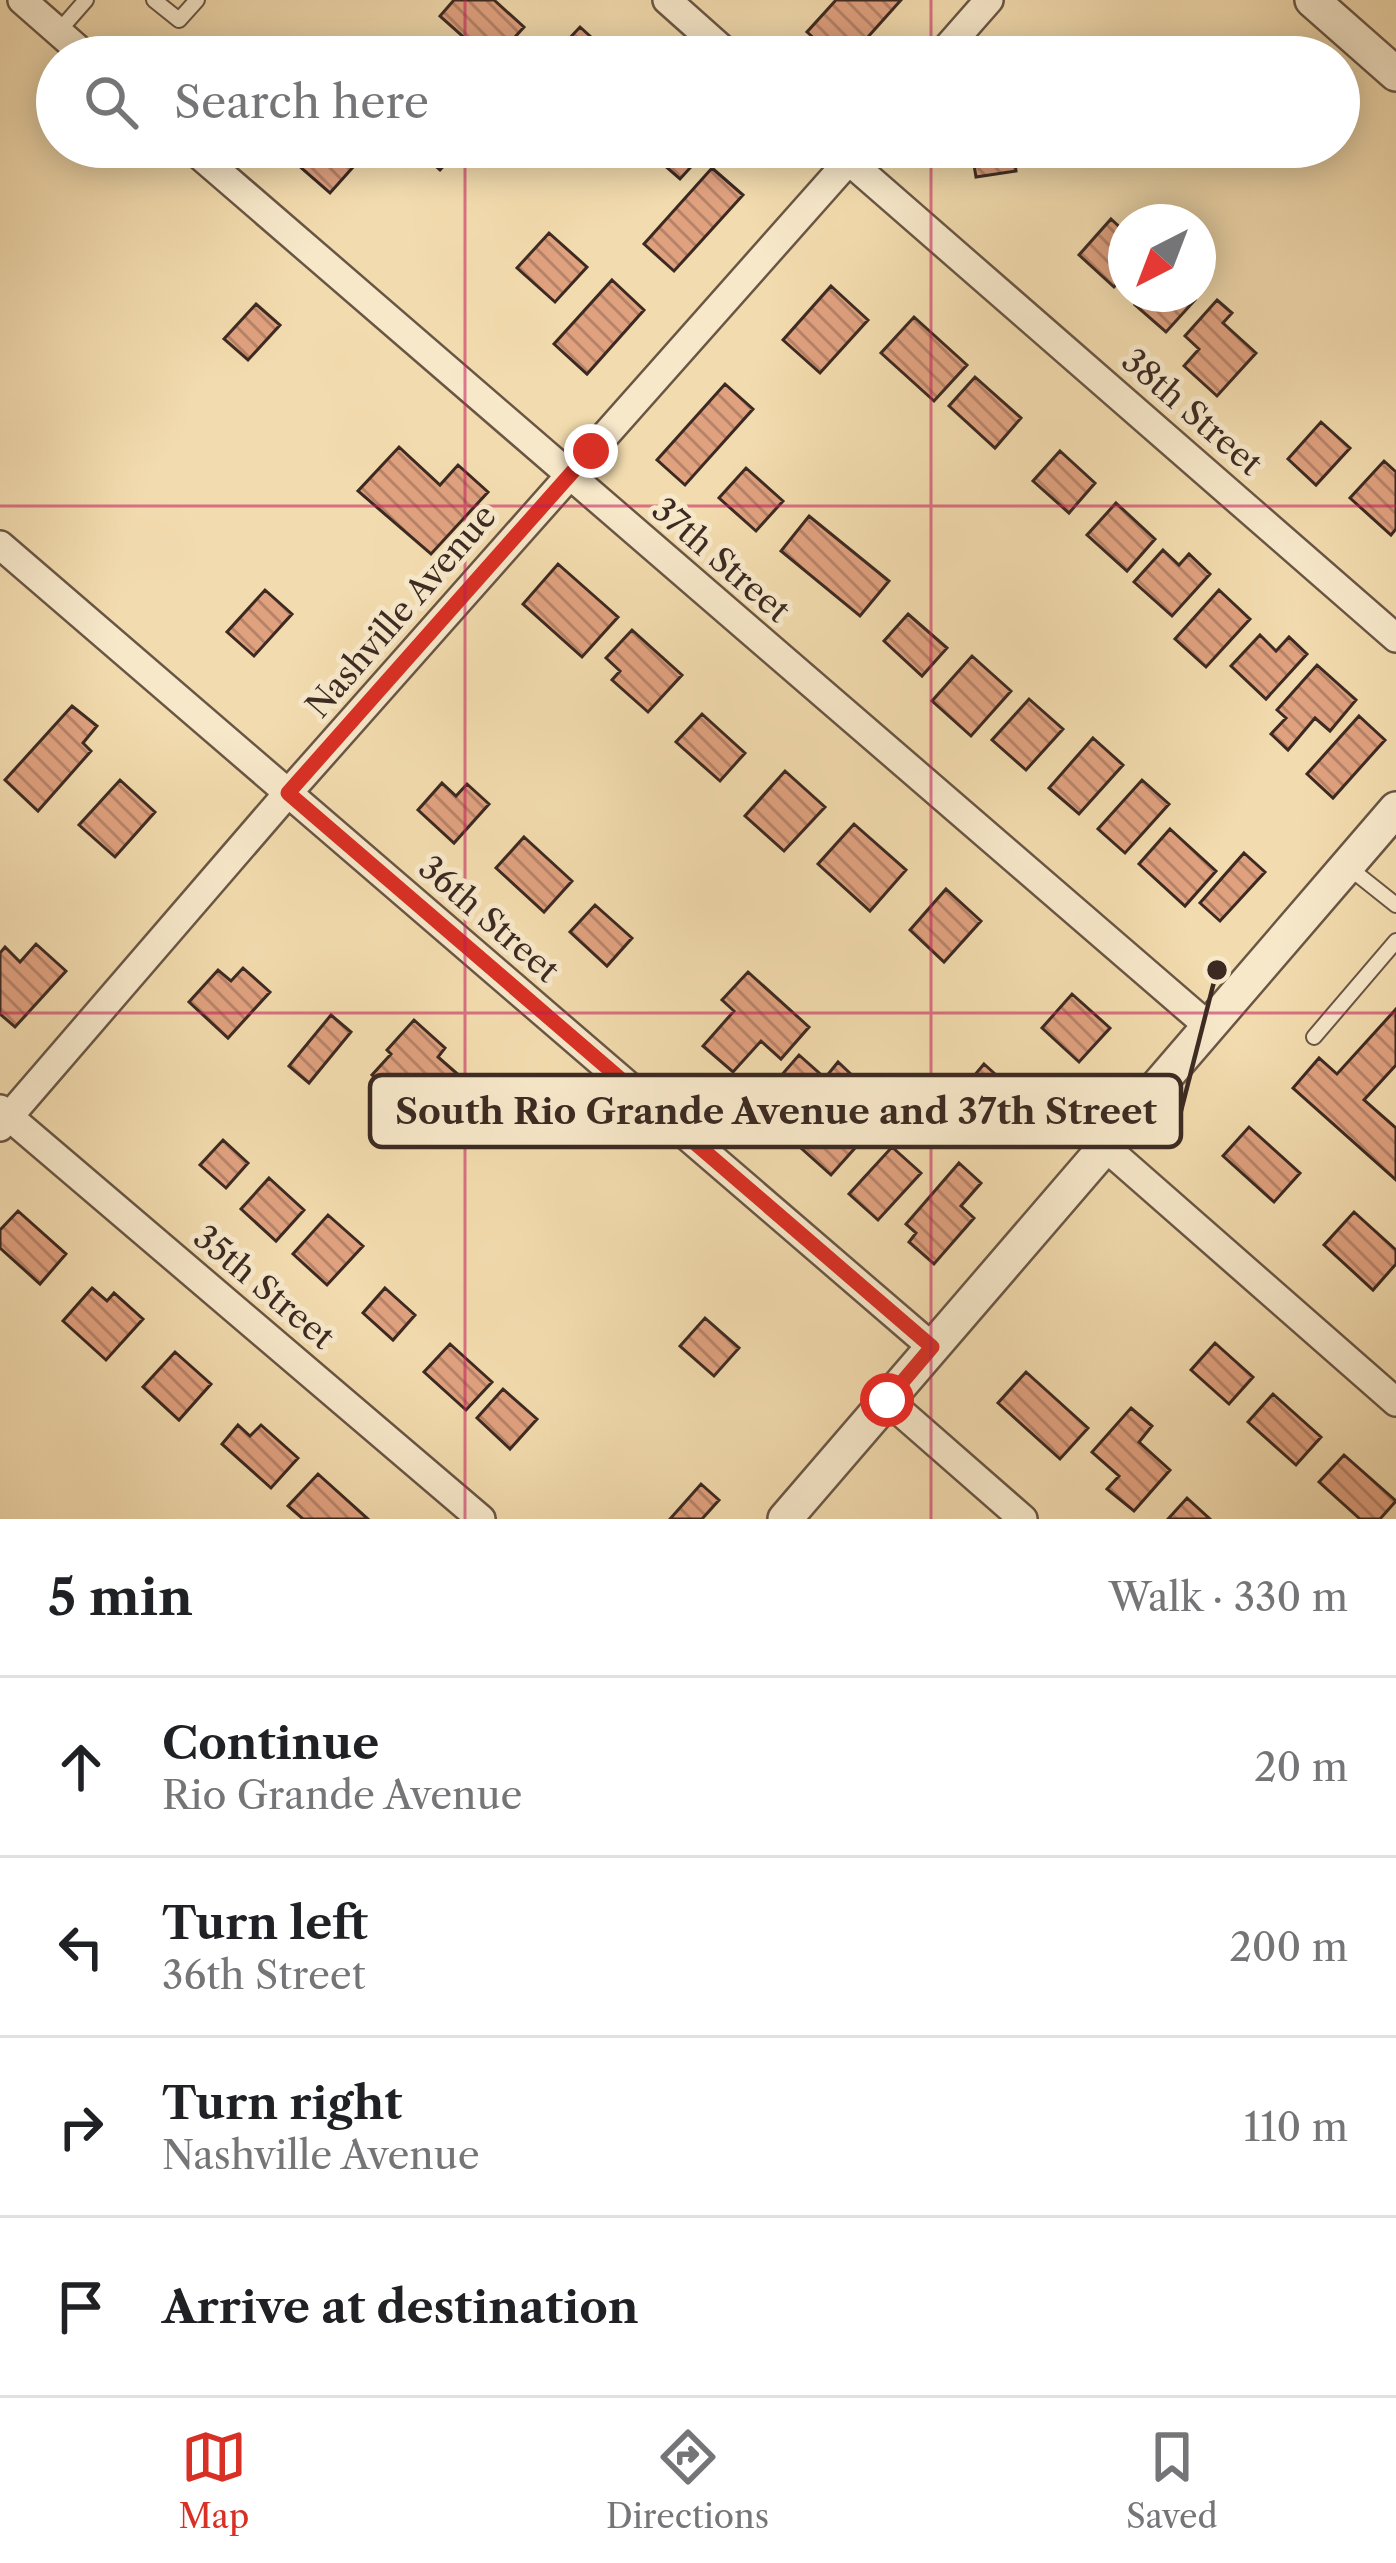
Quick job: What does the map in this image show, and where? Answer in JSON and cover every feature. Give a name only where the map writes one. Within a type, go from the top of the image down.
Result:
[{"type":"street","points":[[22,0],[63,36]]},
{"type":"street","points":[[667,0],[707,36]]},
{"type":"street","points":[[957,36],[989,0]]},
{"type":"street","points":[[1312,0],[1353,36]]},
{"type":"street","points":[[1360,42],[1396,74]]},
{"type":"street","name":"37th Street","points":[[214,168],[1207,1025]]},
{"type":"street","name":"Nashville Avenue","points":[[3,1117],[834,168]]},
{"type":"street","name":"38th Street","points":[[866,168],[1396,638]]},
{"type":"street","name":"36th Street","points":[[0,544],[932,1347]]},
{"type":"street","points":[[785,1519],[1396,809]]},
{"type":"street","name":"35th Street","points":[[3,1117],[481,1519]]},
{"type":"street","points":[[1103,1145],[1396,1402]]},
{"type":"street","points":[[887,1400],[1022,1519]]},
{"type":"lane","points":[[58,32],[86,0]]},
{"type":"lane","points":[[154,0],[179,20],[197,0]]},
{"type":"lane","points":[[1347,866],[1396,905]]},
{"type":"lane","points":[[1314,1037],[1396,941]]},
{"type":"building","points":[[454,0],[494,0],[524,27],[516,36],[462,36],[440,16]]},
{"type":"building","points":[[836,0],[901,0],[869,36],[811,36],[807,32]]},
{"type":"building","points":[[301,168],[352,168],[330,193]]},
{"type":"building","points":[[667,168],[690,168],[680,179]]},
{"type":"building","points":[[712,168],[743,195],[674,271],[644,244]]},
{"type":"building","points":[[974,168],[1016,168],[1016,171],[976,177]]},
{"type":"building","points":[[1108,222],[1108,282],[1079,255]]},
{"type":"building","points":[[549,233],[587,267],[555,302],[517,268]]},
{"type":"building","points":[[612,280],[644,310],[587,374],[554,344]]},
{"type":"building","points":[[831,286],[868,320],[820,373],[783,340]]},
{"type":"building","points":[[1216,301],[1232,313],[1223,323],[1256,353],[1217,396],[1184,366],[1199,349],[1185,336],[1206,312],[1216,312]]},
{"type":"building","points":[[256,304],[280,325],[248,360],[224,339]]},
{"type":"building","points":[[1143,312],[1184,312],[1166,332]]},
{"type":"building","points":[[914,317],[967,365],[934,401],[881,353]]},
{"type":"building","points":[[975,377],[1021,418],[995,448],[949,406]]},
{"type":"building","points":[[725,384],[753,409],[685,485],[657,460]]},
{"type":"building","points":[[1321,422],[1350,448],[1316,485],[1288,459]]},
{"type":"building","points":[[399,447],[440,485],[458,465],[488,492],[431,554],[358,491]]},
{"type":"building","points":[[1060,451],[1095,483],[1069,513],[1033,481]]},
{"type":"building","points":[[1384,461],[1396,472],[1396,529],[1391,535],[1350,498]]},
{"type":"building","points":[[746,468],[783,501],[756,531],[719,498]]},
{"type":"building","points":[[1116,503],[1155,539],[1127,571],[1087,535]]},
{"type":"building","points":[[809,516],[889,581],[860,616],[781,551]]},
{"type":"building","points":[[1163,550],[1179,565],[1189,554],[1210,574],[1172,616],[1134,582]]},
{"type":"building","points":[[558,564],[618,617],[582,657],[523,604]]},
{"type":"building","points":[[265,590],[292,614],[254,656],[227,632]]},
{"type":"building","points":[[1219,590],[1250,619],[1206,667],[1175,639]]},
{"type":"building","points":[[908,614],[947,648],[922,676],[884,641]]},
{"type":"building","points":[[632,630],[682,675],[648,712],[612,680],[620,671],[606,658]]},
{"type":"building","points":[[1260,635],[1276,651],[1289,637],[1307,654],[1266,699],[1231,666]]},
{"type":"building","points":[[972,656],[1011,691],[971,736],[932,701]]},
{"type":"building","points":[[1317,665],[1356,700],[1330,731],[1315,718],[1288,750],[1271,734],[1286,718],[1277,710]]},
{"type":"building","points":[[1029,699],[1063,729],[1026,770],[992,740]]},
{"type":"building","points":[[72,706],[97,726],[83,743],[91,751],[38,811],[5,780]]},
{"type":"building","points":[[702,714],[745,753],[720,781],[676,742]]},
{"type":"building","points":[[1359,716],[1385,740],[1333,798],[1307,774]]},
{"type":"building","points":[[1093,738],[1123,765],[1079,814],[1049,788]]},
{"type":"building","points":[[785,771],[825,807],[784,851],[745,816]]},
{"type":"building","points":[[120,780],[155,812],[115,857],[79,825]]},
{"type":"building","points":[[1142,780],[1169,804],[1125,853],[1098,829]]},
{"type":"building","points":[[442,783],[456,796],[467,784],[489,804],[454,843],[418,810]]},
{"type":"building","points":[[854,824],[906,870],[870,911],[818,864]]},
{"type":"building","points":[[1170,829],[1216,871],[1185,906],[1139,864]]},
{"type":"building","points":[[524,837],[572,881],[544,912],[496,868]]},
{"type":"building","points":[[1244,853],[1265,872],[1220,921],[1200,903]]},
{"type":"building","points":[[946,889],[981,921],[944,962],[910,930]]},
{"type":"building","points":[[595,905],[632,938],[607,966],[570,932]]},
{"type":"building","points":[[36,944],[66,971],[15,1027],[0,1014],[0,953],[5,947],[20,962]]},
{"type":"building","points":[[243,968],[270,992],[228,1038],[189,1002],[218,970],[231,981]]},
{"type":"building","points":[[748,972],[809,1027],[781,1059],[761,1041],[733,1072],[703,1046],[734,1011],[722,1000]]},
{"type":"building","points":[[1072,994],[1110,1028],[1079,1062],[1042,1028]]},
{"type":"building","points":[[1396,1009],[1396,1065],[1364,1100],[1396,1128],[1396,1180],[1293,1088],[1319,1058],[1337,1074]]},
{"type":"building","points":[[331,1015],[351,1032],[309,1083],[289,1066]]},
{"type":"building","points":[[414,1020],[445,1048],[438,1057],[486,1099],[448,1142],[372,1075]]},
{"type":"building","points":[[799,1055],[825,1078],[838,1062],[853,1076],[799,1138],[758,1102]]},
{"type":"building","points":[[984,1064],[1036,1111],[1019,1130],[968,1083]]},
{"type":"building","points":[[827,1122],[855,1148],[831,1175],[802,1149]]},
{"type":"building","points":[[1249,1127],[1300,1173],[1274,1202],[1223,1156]]},
{"type":"building","points":[[223,1140],[248,1163],[226,1188],[200,1165]]},
{"type":"building","points":[[892,1147],[921,1173],[878,1220],[849,1194]]},
{"type":"building","points":[[959,1163],[981,1183],[961,1206],[974,1218],[934,1264],[909,1242],[916,1233],[906,1224]]},
{"type":"building","points":[[269,1178],[304,1210],[276,1241],[241,1209]]},
{"type":"building","points":[[18,1211],[66,1254],[40,1284],[0,1248],[0,1230]]},
{"type":"building","points":[[1354,1212],[1396,1250],[1396,1264],[1373,1290],[1324,1245]]},
{"type":"building","points":[[328,1215],[363,1246],[327,1285],[293,1254]]},
{"type":"building","points":[[92,1288],[107,1301],[114,1293],[143,1319],[106,1360],[63,1321]]},
{"type":"building","points":[[385,1288],[415,1315],[393,1340],[363,1313]]},
{"type":"building","points":[[705,1318],[739,1348],[714,1376],[680,1346]]},
{"type":"building","points":[[1215,1343],[1253,1377],[1229,1404],[1191,1370]]},
{"type":"building","points":[[450,1344],[492,1382],[466,1410],[424,1372]]},
{"type":"building","points":[[175,1352],[211,1384],[179,1420],[143,1387]]},
{"type":"building","points":[[1026,1372],[1088,1428],[1060,1459],[998,1403]]},
{"type":"building","points":[[503,1389],[537,1419],[510,1449],[477,1418]]},
{"type":"building","points":[[1273,1394],[1321,1437],[1296,1465],[1248,1422]]},
{"type":"building","points":[[1131,1408],[1152,1426],[1139,1442],[1170,1470],[1134,1511],[1107,1489],[1119,1476],[1092,1452]]},
{"type":"building","points":[[238,1425],[250,1436],[261,1425],[298,1458],[271,1488],[222,1444]]},
{"type":"building","points":[[1344,1455],[1396,1501],[1380,1519],[1360,1519],[1319,1482]]},
{"type":"building","points":[[318,1474],[368,1519],[303,1519],[288,1506]]},
{"type":"building","points":[[701,1484],[719,1500],[702,1519],[670,1519]]},
{"type":"building","points":[[1187,1498],[1210,1519],[1168,1519]]},
{"type":"place","name":"South Rio Grande Avenue and 37th Street","points":[[1217,970]]},
{"type":"route","points":[[591,451],[288,793],[932,1347],[887,1400]]}]
